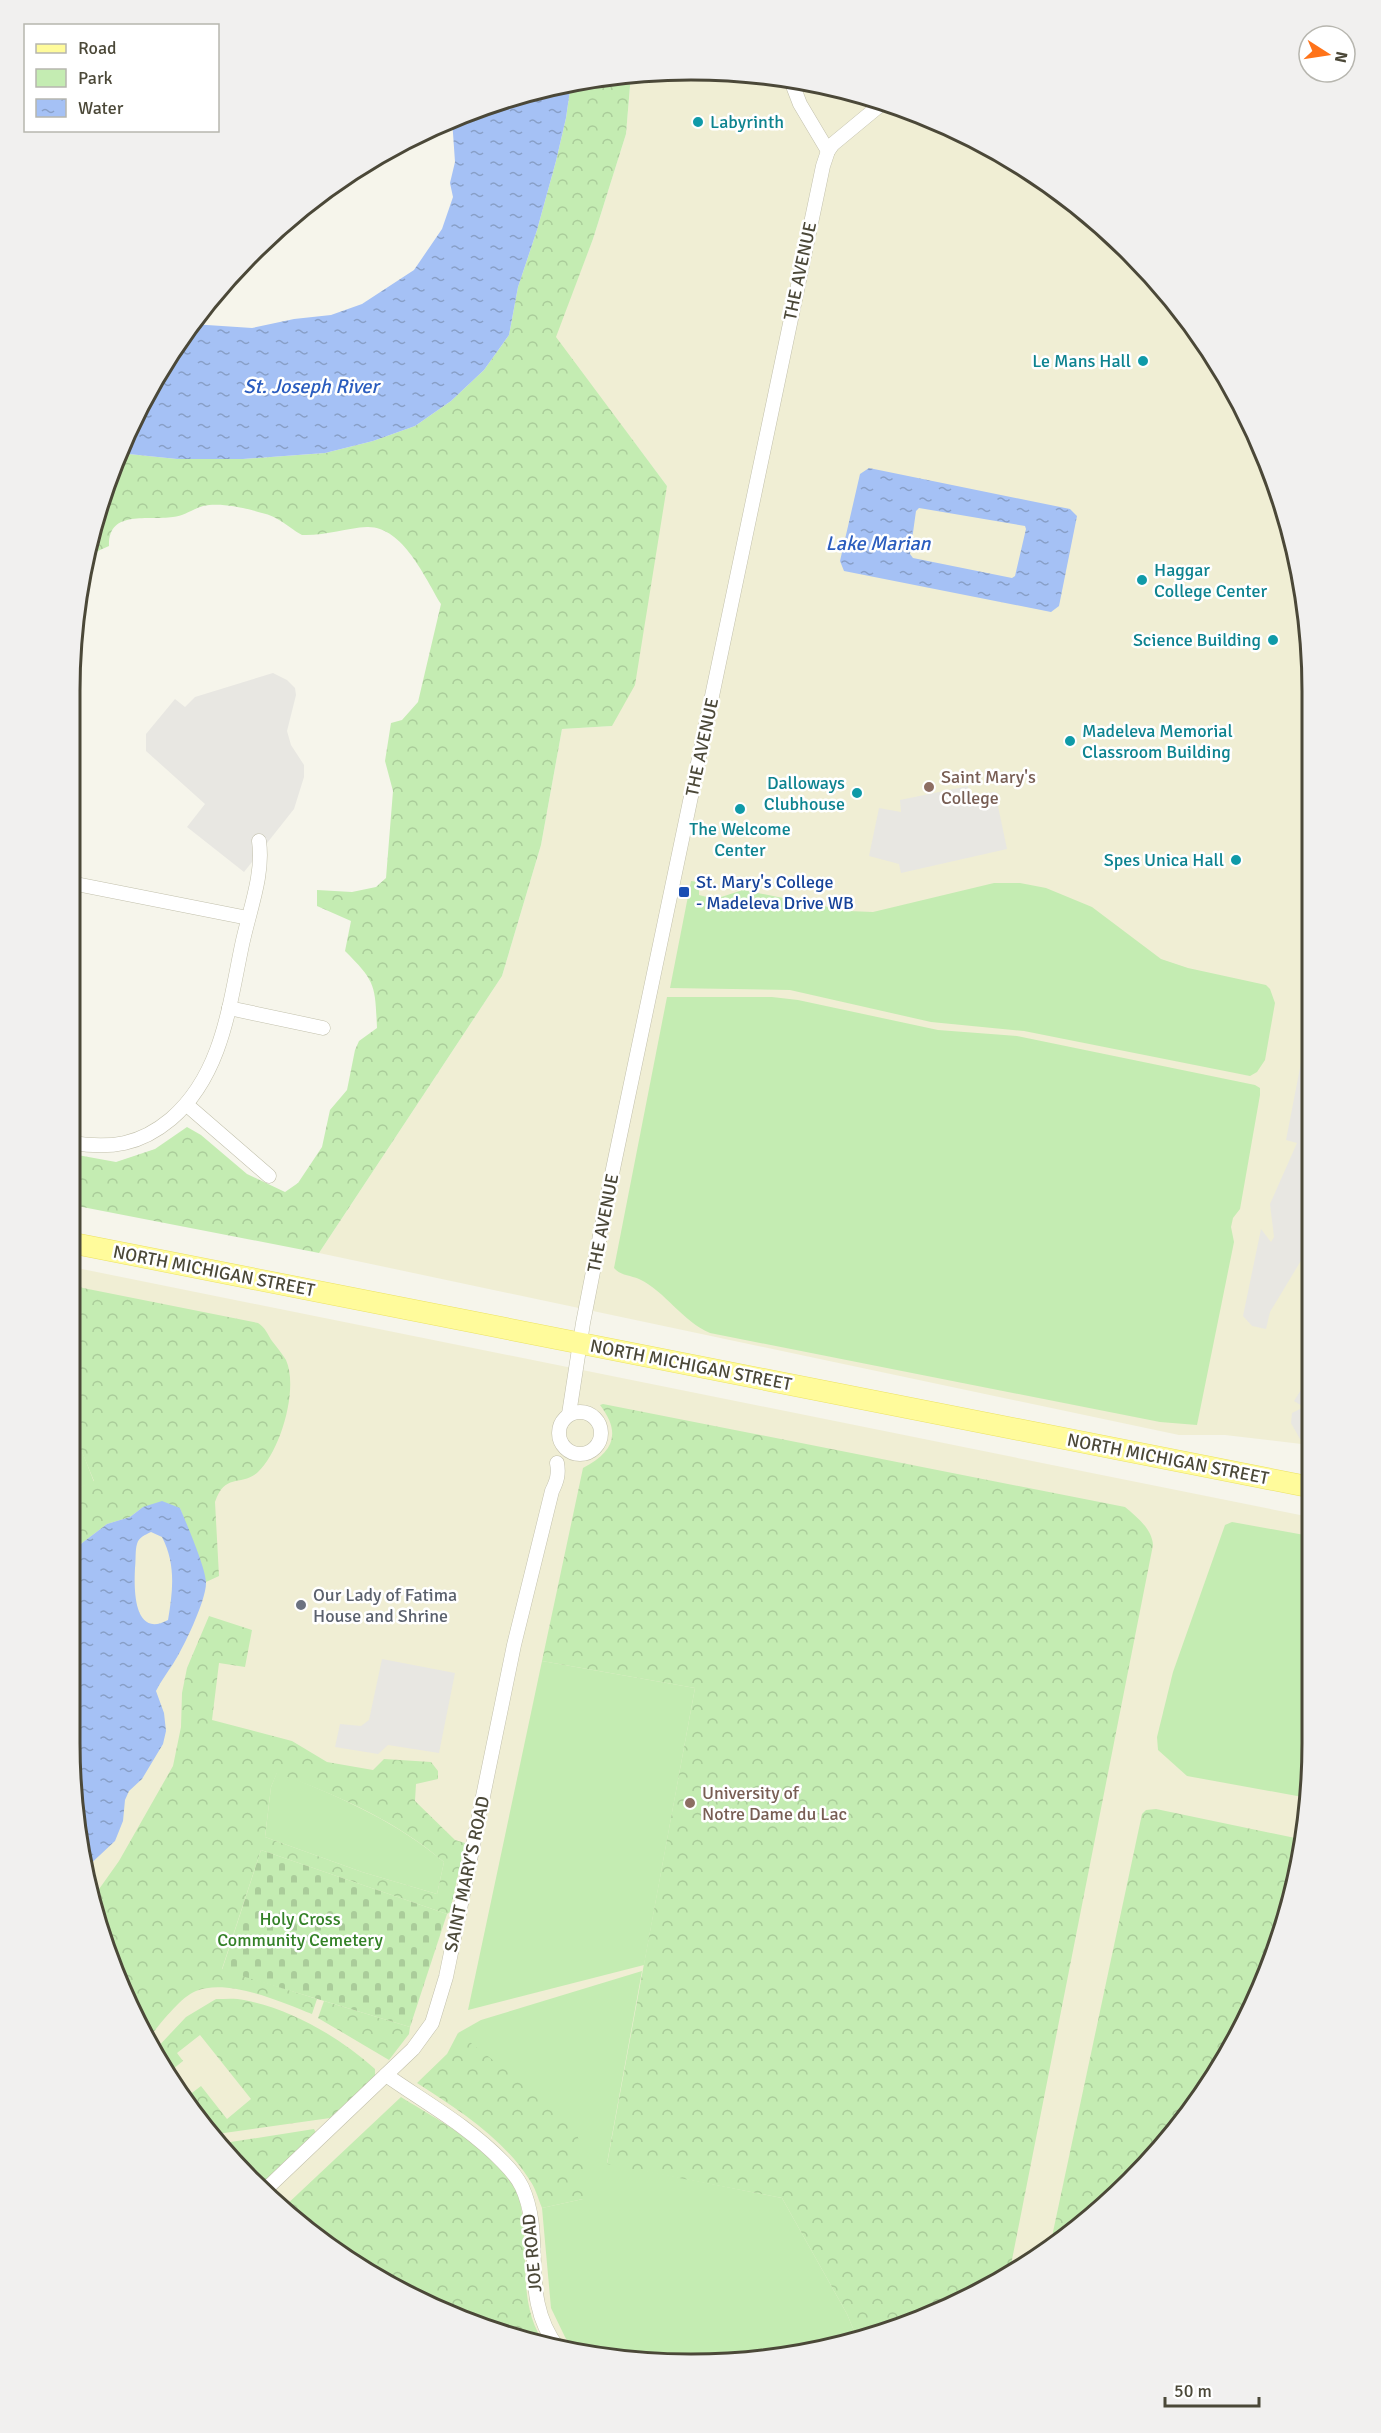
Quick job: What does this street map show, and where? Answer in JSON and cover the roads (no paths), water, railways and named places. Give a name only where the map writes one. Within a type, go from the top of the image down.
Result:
[{"type":"main road","name":"NORTH MICHIGAN STREET","points":[[80,1245],[1302,1485]]},
{"type":"street","points":[[794,89],[800,104],[828,151],[833,144],[876,109]]},
{"type":"street","name":"THE AVENUE","points":[[580,1343],[609,1192],[778,376],[828,151]]},
{"type":"street","points":[[80,1144],[114,1146],[130,1142],[165,1124],[187,1105],[212,1065],[229,1008],[259,870],[261,853],[259,841]]},
{"type":"street","points":[[80,885],[248,918]]},
{"type":"street","points":[[229,1008],[323,1028]]},
{"type":"street","points":[[187,1105],[269,1176]]},
{"type":"street","name":"SAINT MARY'S ROAD","points":[[270,2186],[386,2075],[425,2035],[432,2023],[446,1977],[514,1645],[552,1491],[549,1480],[562,1445],[559,1439],[560,1425],[569,1414],[580,1343]]},
{"type":"street","points":[[562,1445],[574,1453],[581,1454],[594,1449],[601,1437],[600,1423],[595,1417],[583,1411],[569,1414]]},
{"type":"street","name":"JOE ROAD","points":[[386,2075],[462,2125],[486,2144],[516,2175],[524,2191],[530,2212],[539,2315],[549,2337]]},
{"type":"water","name":"St. Joseph River","points":[[570,91],[556,161],[518,287],[509,335],[484,370],[451,401],[415,426],[373,441],[325,453],[243,459],[177,459],[127,454],[161,385],[202,325],[252,328],[294,319],[331,315],[362,304],[414,270],[442,229],[453,197],[450,183],[455,162],[453,128],[532,100]]},
{"type":"water","name":"Lake Marian","points":[[869,468],[1070,509],[1077,516],[1059,606],[1051,612],[844,571],[840,561],[860,474]],"holes":[[[919,508],[1025,526],[1015,576],[1012,578],[913,558],[910,554],[916,511]]]},
{"type":"water","points":[[162,1501],[180,1508],[195,1545],[206,1582],[203,1600],[188,1636],[156,1691],[164,1713],[166,1731],[163,1744],[142,1779],[129,1791],[125,1800],[123,1821],[115,1841],[91,1863],[81,1782],[80,1545],[107,1524],[130,1517],[143,1507]],"holes":[[[151,1532],[162,1537],[170,1557],[172,1588],[168,1620],[156,1624],[148,1623],[138,1609],[136,1598],[136,1546],[144,1535]]]},
{"type":"place","name":"Labyrinth","points":[[698,122]]},
{"type":"place","name":"Le Mans Hall","points":[[1143,361]]},
{"type":"place","name":"Haggar College Center","points":[[1142,580]]},
{"type":"place","name":"Science Building","points":[[1273,640]]},
{"type":"place","name":"Madeleva Memorial Classroom Building","points":[[1070,741]]},
{"type":"place","name":"Saint Mary's College","points":[[929,787]]},
{"type":"place","name":"Dalloways Clubhouse","points":[[857,793]]},
{"type":"place","name":"The Welcome Center","points":[[740,809]]},
{"type":"place","name":"Spes Unica Hall","points":[[1236,860]]},
{"type":"place","name":"St. Mary's College - Madeleva Drive WB","points":[[684,892]]},
{"type":"place","name":"Our Lady of Fatima House and Shrine","points":[[301,1605]]},
{"type":"place","name":"University of Notre Dame du Lac","points":[[690,1803]]},
{"type":"park label","name":"Holy Cross Community Cemetery","points":[[300,1929]]}]
